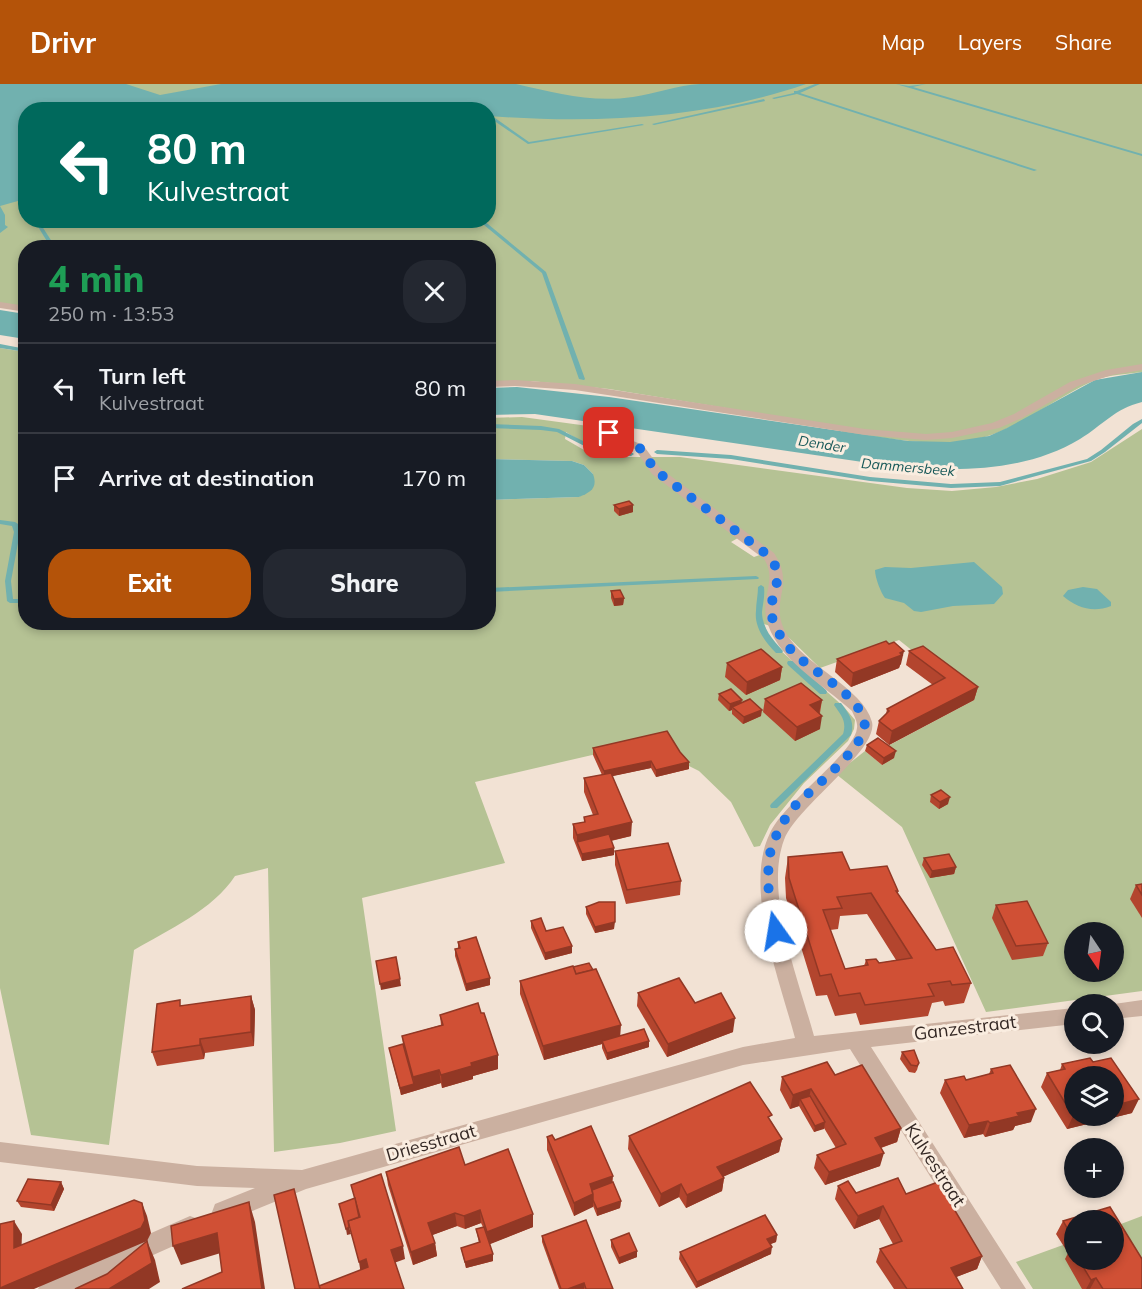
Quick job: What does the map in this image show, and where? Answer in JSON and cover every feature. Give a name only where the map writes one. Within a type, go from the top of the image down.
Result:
[{"type":"street","points":[[0,306],[18,308]]},
{"type":"street","points":[[496,384],[546,385],[601,390],[865,432],[926,437],[964,433],[995,426],[1018,417],[1074,384],[1110,372],[1142,367]]},
{"type":"street","points":[[610,429],[610,436],[639,447],[656,471],[769,556],[778,572],[772,616],[785,643],[844,694],[858,708],[865,721],[865,731],[858,745],[791,811],[770,853],[768,887],[770,908],[807,1045]]},
{"type":"street","points":[[1124,1010],[1142,1008]]},
{"type":"street","name":"Ganzestraat","points":[[856,1041],[1064,1017]]},
{"type":"street","name":"Driesstraat","points":[[0,1152],[197,1176],[302,1180],[732,1059],[807,1045],[856,1041]]},
{"type":"street","name":"Kulvestraat","points":[[856,1041],[1014,1289]]},
{"type":"street","points":[[50,1289],[302,1180]]},
{"type":"green space","points":[[0,84],[1142,84],[1142,372],[1110,376],[1093,381],[1004,430],[973,440],[936,443],[898,440],[842,432],[842,427],[609,389],[531,381],[496,381],[496,240],[18,240],[18,306],[0,304]]},
{"type":"green space","points":[[0,348],[18,351],[18,630],[496,630],[496,500],[579,497],[593,474],[584,465],[572,461],[496,459],[496,418],[522,417],[603,428],[607,439],[625,449],[611,453],[603,451],[566,432],[565,439],[591,454],[620,457],[680,457],[907,488],[952,491],[996,487],[1037,479],[1091,462],[1142,429],[1142,991],[1120,994],[1064,994],[1064,1002],[986,1012],[902,827],[836,774],[865,751],[882,765],[894,758],[882,749],[974,700],[899,640],[820,668],[780,629],[764,624],[771,642],[844,707],[855,720],[854,729],[848,741],[804,783],[770,825],[760,846],[754,847],[731,802],[699,771],[687,765],[666,738],[475,782],[505,863],[362,898],[396,1131],[340,1143],[274,1152],[268,868],[235,876],[215,899],[202,909],[134,950],[109,1145],[31,1135],[0,988]],"holes":[[[743,535],[768,552],[754,557],[731,542]]]},
{"type":"green space","points":[[1142,1216],[1142,1289],[1033,1289],[1016,1262],[1064,1245],[1064,1270],[1124,1270],[1124,1223]]},
{"type":"water","points":[[0,84],[126,84],[160,95],[221,84],[516,84],[574,96],[618,99],[700,84],[806,84],[729,105],[689,112],[609,119],[496,116],[496,102],[18,102],[18,201],[0,206]]},
{"type":"water","points":[[0,206],[5,215],[5,225],[8,227],[0,233]]},
{"type":"water","points":[[0,310],[18,313],[18,338],[0,335]]},
{"type":"water","name":"Dender","points":[[1142,372],[1142,402],[1116,413],[1080,439],[1058,450],[1034,459],[984,468],[933,469],[883,465],[535,414],[496,415],[496,388],[517,387],[609,397],[908,441],[950,442],[989,436],[1095,380]]},
{"type":"water","points":[[496,459],[572,461],[584,465],[593,474],[595,483],[590,491],[579,497],[496,500]]},
{"type":"water","points":[[974,562],[1002,587],[1003,594],[994,604],[914,611],[904,603],[885,598],[875,573],[875,570],[885,567],[911,568]]},
{"type":"water","points":[[1083,587],[1097,589],[1111,602],[1111,606],[1098,609],[1086,608],[1074,604],[1063,596],[1068,590]]},
{"type":"building","points":[[629,501],[633,505],[619,509],[614,505]]},
{"type":"building","points":[[620,590],[624,598],[614,599],[611,591]]},
{"type":"building","points":[[886,641],[889,644],[894,642],[904,651],[900,653],[902,655],[853,673],[837,659]]},
{"type":"building","points":[[923,646],[978,687],[892,731],[879,721],[889,711],[887,709],[945,678],[909,651]]},
{"type":"building","points":[[761,649],[782,667],[747,682],[727,663]]},
{"type":"building","points":[[801,683],[822,700],[810,705],[822,716],[797,727],[765,699]]},
{"type":"building","points":[[731,689],[742,700],[730,704],[719,694]]},
{"type":"building","points":[[750,699],[762,710],[744,717],[732,707]]},
{"type":"building","points":[[667,731],[689,762],[656,770],[651,761],[604,771],[593,748]]},
{"type":"building","points":[[878,738],[896,751],[884,758],[867,745]]},
{"type":"building","points":[[611,773],[632,822],[577,835],[573,824],[585,822],[584,817],[598,814],[584,778]]},
{"type":"building","points":[[941,790],[950,797],[940,802],[931,795]]},
{"type":"building","points":[[609,834],[614,848],[582,854],[577,842]]},
{"type":"building","points":[[668,843],[681,881],[627,890],[615,851]]},
{"type":"building","points":[[842,852],[850,870],[887,866],[898,891],[896,891],[936,950],[953,947],[971,983],[952,985],[950,981],[928,984],[934,996],[865,1005],[860,993],[839,996],[831,974],[820,976],[789,878],[788,857]],"holes":[[[871,893],[912,958],[879,963],[876,959],[866,960],[868,965],[845,969],[823,910],[842,908],[837,897]]]},
{"type":"building","points":[[949,854],[956,867],[932,871],[924,858]]},
{"type":"building","points":[[1142,884],[1142,895],[1136,885]]},
{"type":"building","points":[[1027,901],[1048,943],[1016,946],[996,905]]},
{"type":"building","points":[[599,902],[615,902],[615,922],[595,927],[586,907]]},
{"type":"building","points":[[541,918],[546,931],[563,927],[572,946],[545,953],[531,921]]},
{"type":"building","points":[[476,937],[490,978],[466,984],[455,949],[460,948],[458,942]]},
{"type":"building","points":[[396,957],[400,979],[380,984],[376,961]]},
{"type":"building","points":[[589,963],[593,970],[576,974],[573,967]]},
{"type":"building","points":[[573,966],[576,974],[596,969],[621,1025],[543,1046],[520,981]]},
{"type":"building","points":[[679,978],[695,1003],[721,993],[735,1018],[668,1044],[638,993]]},
{"type":"building","points":[[251,996],[251,1032],[200,1039],[200,1045],[152,1052],[157,1004],[180,1000],[180,1006]]},
{"type":"building","points":[[478,1003],[481,1013],[484,1013],[498,1055],[441,1075],[439,1070],[413,1077],[402,1036],[443,1025],[440,1015]]},
{"type":"building","points":[[644,1029],[649,1041],[607,1053],[602,1041]]},
{"type":"building","points":[[403,1044],[414,1084],[400,1088],[389,1048]]},
{"type":"building","points":[[914,1050],[919,1063],[917,1066],[911,1065],[902,1052]]},
{"type":"building","points":[[1090,1058],[1093,1062],[1111,1058],[1116,1066],[1064,1067],[1062,1064]]},
{"type":"building","points":[[827,1062],[835,1075],[862,1065],[901,1128],[875,1138],[884,1153],[829,1172],[817,1155],[846,1144],[811,1089],[793,1095],[782,1077]]},
{"type":"building","points":[[1010,1065],[1036,1109],[990,1123],[988,1121],[969,1125],[945,1080],[964,1076],[966,1080],[993,1073],[991,1069]]},
{"type":"building","points":[[1064,1069],[1064,1101],[1047,1073]]},
{"type":"building","points":[[1124,1077],[1139,1099],[1124,1103]]},
{"type":"building","points":[[750,1082],[772,1115],[768,1117],[782,1139],[717,1167],[724,1178],[687,1195],[681,1184],[661,1194],[629,1136]]},
{"type":"building","points":[[810,1096],[825,1122],[815,1126],[800,1099]]},
{"type":"building","points":[[591,1126],[613,1176],[590,1184],[593,1194],[574,1203],[547,1137],[552,1135],[555,1140]]},
{"type":"building","points":[[459,1147],[465,1165],[508,1149],[533,1214],[487,1232],[480,1210],[464,1216],[455,1213],[428,1223],[435,1243],[411,1252],[386,1172]]},
{"type":"building","points":[[381,1174],[403,1246],[391,1250],[404,1289],[320,1289],[319,1286],[368,1267],[366,1259],[359,1262],[348,1221],[360,1217],[351,1185]]},
{"type":"building","points":[[898,1178],[906,1194],[938,1182],[982,1256],[951,1268],[963,1289],[907,1289],[880,1249],[902,1241],[883,1206],[858,1216],[838,1186],[848,1181],[856,1193]]},
{"type":"building","points":[[28,1179],[61,1182],[51,1205],[17,1201]]},
{"type":"building","points":[[613,1182],[621,1201],[597,1209],[592,1190]]},
{"type":"building","points":[[294,1189],[320,1289],[295,1289],[274,1195]]},
{"type":"building","points":[[355,1198],[359,1217],[348,1221],[349,1227],[346,1229],[339,1204]]},
{"type":"building","points":[[134,1200],[142,1203],[145,1220],[141,1228],[0,1288],[0,1224],[14,1221],[14,1248]]},
{"type":"building","points":[[249,1202],[262,1289],[182,1289],[222,1272],[217,1233],[173,1246],[171,1226]]},
{"type":"building","points":[[765,1215],[777,1235],[767,1239],[772,1247],[697,1282],[680,1252]]},
{"type":"building","points":[[586,1220],[613,1289],[586,1289],[584,1283],[561,1289],[542,1236]]},
{"type":"building","points":[[484,1227],[493,1254],[465,1262],[461,1248],[480,1242],[476,1229]]},
{"type":"building","points":[[1124,1230],[1142,1259],[1142,1289],[1103,1289],[1096,1278],[1091,1280],[1085,1270],[1124,1270]]},
{"type":"building","points":[[629,1233],[637,1251],[619,1258],[611,1240]]},
{"type":"building","points":[[147,1241],[152,1263],[109,1289],[75,1289],[107,1274]]},
{"type":"waterway","points":[[797,93],[818,84]]},
{"type":"waterway","points":[[898,84],[909,87]]},
{"type":"waterway","points":[[909,87],[924,84]]},
{"type":"waterway","points":[[909,87],[1142,155]]},
{"type":"waterway","points":[[774,98],[797,93]]},
{"type":"waterway","points":[[797,93],[1035,170]]},
{"type":"waterway","points":[[654,124],[764,100]]},
{"type":"waterway","points":[[496,120],[528,143],[642,125]]},
{"type":"waterway","points":[[41,228],[49,240]]},
{"type":"waterway","points":[[490,228],[544,272],[582,379]]},
{"type":"waterway","name":"Dammersbeek","points":[[0,346],[18,349]]},
{"type":"waterway","name":"Dammersbeek","points":[[657,452],[731,457],[870,479],[951,486],[1000,484],[1089,460],[1142,421]]},
{"type":"waterway","name":"Dammersbeek","points":[[496,426],[559,431],[602,453],[631,454]]},
{"type":"waterway","points":[[0,522],[15,524],[17,532],[8,581],[10,601],[18,601]]},
{"type":"waterway","points":[[496,590],[756,578]]},
{"type":"waterway","points":[[761,587],[759,613],[761,626],[779,651]]},
{"type":"waterway","points":[[791,663],[823,692]]},
{"type":"waterway","points":[[774,806],[847,735],[848,722],[838,705]]},
{"type":"route","points":[[609,433],[617,441],[635,444],[639,447],[656,471],[769,556],[776,564],[778,572],[778,582],[772,604],[772,616],[776,628],[785,643],[858,708],[865,721],[865,731],[858,745],[791,811],[779,831],[770,853],[768,887],[776,931]]}]
